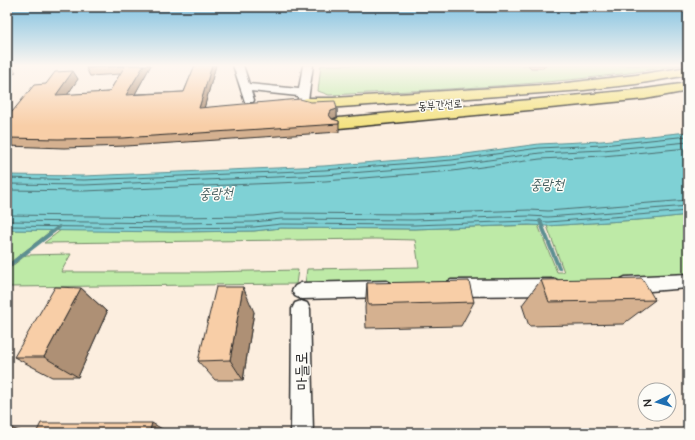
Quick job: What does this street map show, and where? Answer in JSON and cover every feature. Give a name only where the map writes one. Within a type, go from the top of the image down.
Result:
[{"type":"highway","points":[[303,97],[306,103],[312,104],[541,90],[579,86]]},
{"type":"highway","name":"동부간선로","points":[[640,86],[620,89],[337,118],[394,119],[644,94],[688,88]]},
{"type":"highway","points":[[394,119],[467,117],[628,104],[688,95]]},
{"type":"street","points":[[249,100],[245,87],[303,97],[305,86]]},
{"type":"street","points":[[610,286],[688,281]]},
{"type":"street","points":[[438,288],[572,287]]},
{"type":"street","name":"마들로","points":[[302,433],[301,300],[406,289]]},
{"type":"green space","points":[[319,86],[498,86],[329,95],[318,91]]},
{"type":"green space","points":[[688,215],[688,278],[305,284],[307,269],[419,267],[415,240],[376,239],[44,243],[61,230],[174,232],[254,231],[281,228],[414,229],[538,225],[557,272],[564,272],[547,226]]},
{"type":"green space","points":[[7,230],[52,230],[7,265]]},
{"type":"green space","points":[[71,254],[61,272],[204,272],[298,270],[296,284],[7,287],[7,270],[26,255]]},
{"type":"water","name":"중랑천","points":[[688,132],[688,215],[547,226],[529,225],[414,229],[281,228],[254,231],[174,232],[7,230],[7,175],[84,176],[324,166],[451,156],[539,144],[602,141]]},
{"type":"building","points":[[34,86],[63,86],[56,95],[109,92],[113,86],[132,86],[126,95],[184,92],[187,86],[206,86],[199,108],[300,99],[311,102],[335,101],[337,109],[331,111],[329,115],[332,119],[339,121],[339,124],[122,138],[7,138],[7,112],[12,112]]},
{"type":"building","points":[[642,278],[655,300],[549,302],[541,280]]},
{"type":"building","points":[[469,281],[474,302],[368,305],[367,283]]},
{"type":"building","points":[[55,287],[81,288],[44,357],[14,357]]},
{"type":"building","points":[[216,287],[243,287],[230,360],[198,361]]},
{"type":"building","points":[[41,423],[152,423],[149,433],[36,433]]},
{"type":"waterway","points":[[540,221],[559,268]]},
{"type":"waterway","points":[[7,267],[59,227]]}]
